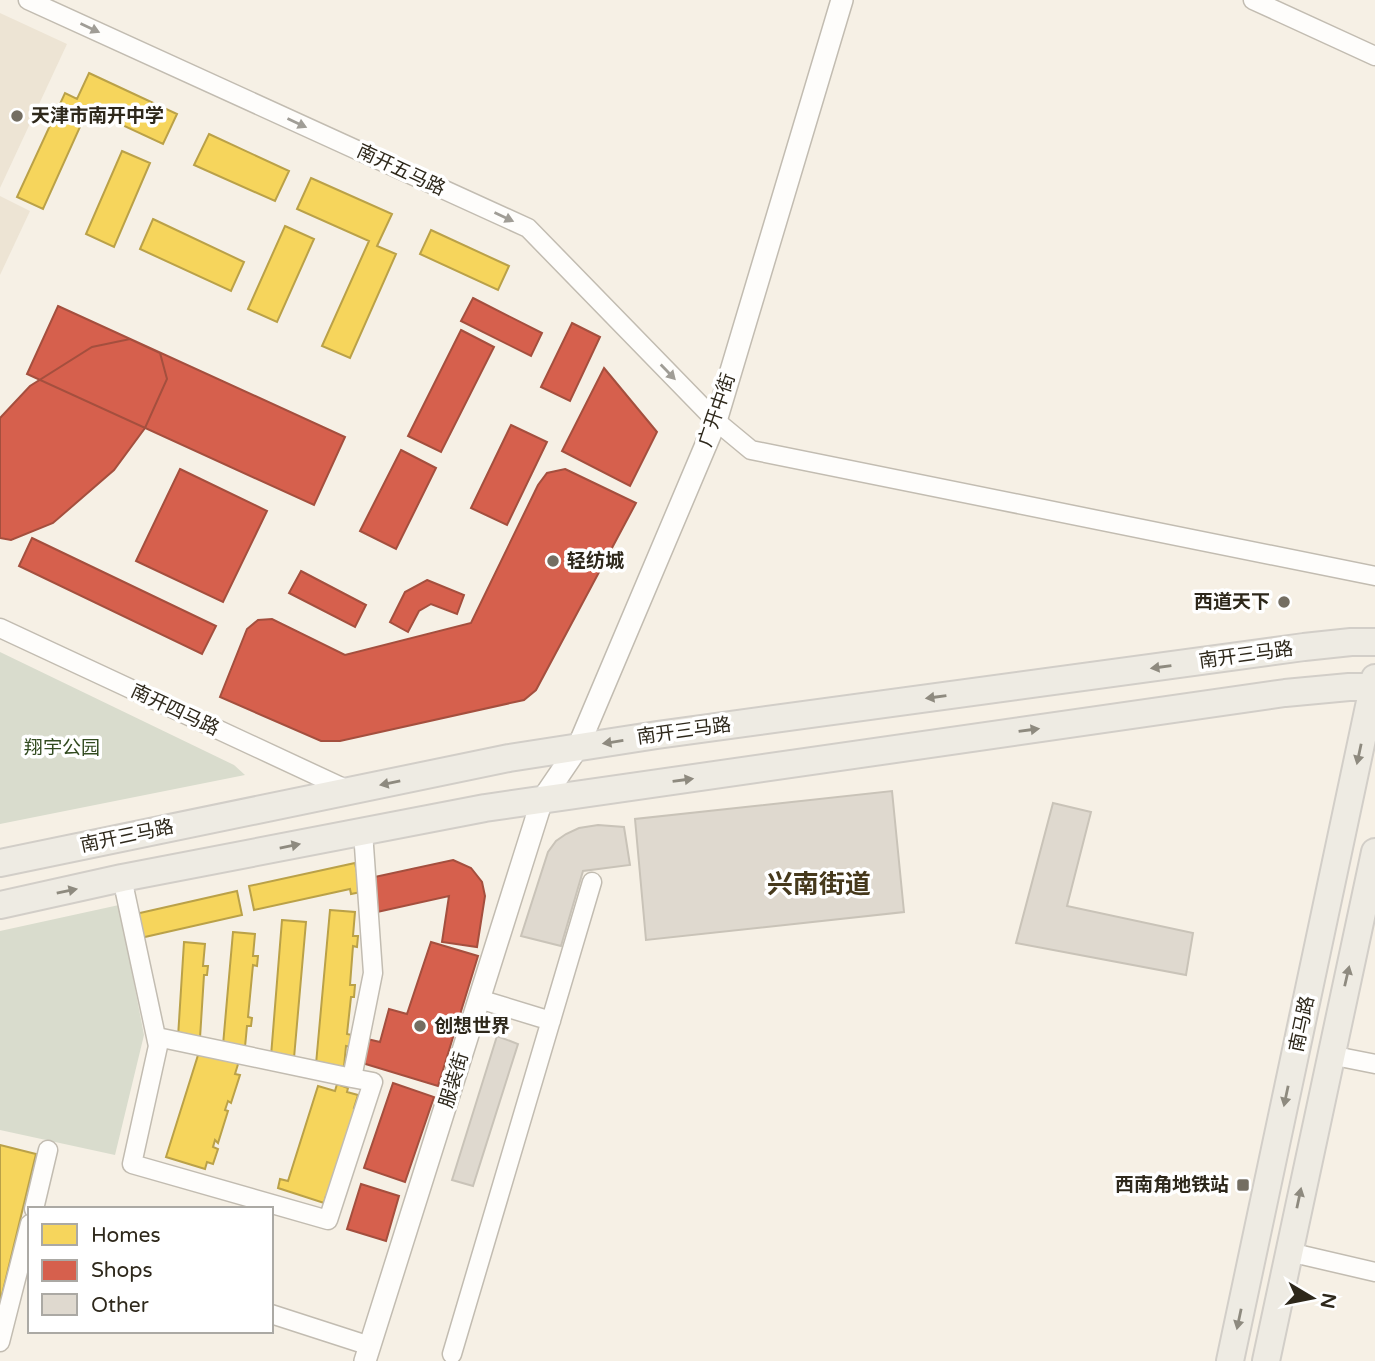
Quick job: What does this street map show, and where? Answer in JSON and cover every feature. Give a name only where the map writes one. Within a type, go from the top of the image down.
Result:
[{"type":"main road","name":"南开三马路","points":[[0,863],[509,758],[671,733],[1291,649],[1375,642]]},
{"type":"main road","name":"南开三马路","points":[[0,905],[122,878],[485,808],[1284,693],[1374,684]]},
{"type":"main road","name":"南马路","points":[[1230,1361],[1374,684]]},
{"type":"main road","name":"南马路","points":[[1266,1361],[1375,852]]},
{"type":"street","name":"南开五马路","points":[[28,0],[528,228],[716,421],[751,450],[1375,576]]},
{"type":"street","name":"广开中街","points":[[542,800],[578,747],[716,421],[842,0]]},
{"type":"street","points":[[1253,0],[1375,56]]},
{"type":"street","name":"南开四马路","points":[[0,628],[350,791]]},
{"type":"street","name":"服装街","points":[[368,1354],[542,800]]},
{"type":"street","points":[[352,1077],[373,973],[363,832]]},
{"type":"street","points":[[122,878],[156,1037],[158,1046],[132,1164],[328,1220],[373,1082],[156,1037]]},
{"type":"street","points":[[452,1354],[592,882]]},
{"type":"street","points":[[479,999],[551,1021]]},
{"type":"street","points":[[1330,1055],[1375,1064]]},
{"type":"street","points":[[34,1207],[48,1150]]},
{"type":"street","points":[[0,1342],[28,1232]]},
{"type":"street","points":[[1289,1252],[1375,1272]]},
{"type":"street","points":[[273,1315],[368,1354]]},
{"type":"shaded area","name":"天津市南开中学","points":[[0,13],[67,44],[0,188]]},
{"type":"shaded area","points":[[0,196],[30,211],[0,275]]},
{"type":"green space","name":"翔宇公园","points":[[0,652],[234,765],[245,775],[0,824]]},
{"type":"green space","points":[[119,905],[144,1035],[115,1155],[0,1130],[0,931]]},
{"type":"building: Homes","points":[[89,73],[177,114],[163,144],[88,109],[43,209],[17,197],[65,93],[77,99]]},
{"type":"building: Homes","points":[[209,134],[289,171],[275,201],[194,165]]},
{"type":"building: Homes","points":[[122,151],[150,163],[114,247],[86,234]]},
{"type":"building: Homes","points":[[311,178],[392,214],[377,246],[396,254],[350,358],[322,346],[369,241],[297,209]]},
{"type":"building: Homes","points":[[153,219],[244,262],[231,291],[140,249]]},
{"type":"building: Homes","points":[[285,226],[314,239],[277,322],[248,309]]},
{"type":"building: Homes","points":[[431,230],[509,266],[498,290],[420,254]]},
{"type":"building: Homes","points":[[355,863],[361,892],[351,894],[350,889],[254,910],[249,886]]},
{"type":"building: Homes","points":[[237,891],[242,915],[136,939],[131,915]]},
{"type":"building: Homes","points":[[330,910],[355,912],[353,936],[358,936],[357,947],[353,946],[350,985],[355,985],[347,1034],[352,1035],[351,1047],[346,1046],[344,1067],[316,1064]]},
{"type":"building: Homes","points":[[282,920],[306,922],[294,1058],[271,1056]]},
{"type":"building: Homes","points":[[233,932],[255,934],[253,956],[258,956],[257,966],[253,965],[248,1017],[252,1018],[251,1026],[247,1026],[245,1047],[223,1045]]},
{"type":"building: Homes","points":[[184,942],[205,944],[203,966],[208,966],[207,975],[204,975],[200,1038],[178,1037]]},
{"type":"building: Homes","points":[[199,1052],[239,1061],[235,1074],[240,1075],[231,1103],[228,1101],[225,1110],[228,1111],[218,1143],[215,1140],[213,1147],[218,1149],[213,1164],[207,1162],[205,1169],[166,1157]]},
{"type":"building: Homes","points":[[337,1084],[348,1088],[347,1092],[358,1095],[354,1108],[359,1109],[332,1198],[326,1196],[324,1203],[278,1188],[280,1179],[288,1181],[318,1086],[335,1091]]},
{"type":"building: Homes","points":[[0,1145],[36,1154],[0,1303]]},
{"type":"building: Shops","points":[[473,298],[542,333],[531,356],[461,321]]},
{"type":"building: Shops","points":[[58,306],[345,437],[314,505],[27,374]]},
{"type":"building: Shops","points":[[572,323],[600,337],[570,401],[541,387]]},
{"type":"building: Shops","points":[[461,330],[494,347],[441,452],[408,436]]},
{"type":"building: Shops","points":[[130,339],[160,353],[167,379],[145,428],[114,470],[53,523],[11,540],[0,538],[0,418],[30,386],[92,347]]},
{"type":"building: Shops","points":[[604,368],[657,432],[630,486],[562,451]]},
{"type":"building: Shops","points":[[511,425],[547,442],[507,525],[471,508]]},
{"type":"building: Shops","points":[[401,450],[436,468],[396,549],[360,531]]},
{"type":"building: Shops","points":[[180,469],[267,511],[223,602],[136,561]]},
{"type":"building: Shops","name":"轻纺城","points":[[565,469],[636,503],[536,690],[524,700],[340,741],[321,741],[220,697],[247,629],[258,620],[272,619],[345,655],[471,623],[538,485],[547,473]]},
{"type":"building: Shops","points":[[32,538],[216,626],[202,654],[19,566]]},
{"type":"building: Shops","points":[[301,571],[366,605],[355,627],[289,593]]},
{"type":"building: Shops","points":[[427,580],[464,595],[457,614],[431,604],[419,611],[408,632],[390,622],[405,592]]},
{"type":"building: Shops","points":[[453,860],[471,868],[482,882],[485,896],[477,947],[442,942],[449,896],[377,912],[370,878]]},
{"type":"building: Shops","name":"创想世界","points":[[431,942],[478,956],[438,1086],[359,1062],[363,1038],[380,1042],[389,1009],[407,1014]]},
{"type":"building: Shops","points":[[393,1083],[434,1097],[405,1182],[364,1168]]},
{"type":"building: Shops","points":[[361,1184],[399,1196],[386,1241],[347,1229]]},
{"type":"building: Other","points":[[892,791],[904,912],[646,940],[635,819]]},
{"type":"building: Other","points":[[1053,803],[1091,812],[1067,906],[1193,933],[1186,975],[1016,943]]},
{"type":"building: Other","points":[[598,825],[624,827],[630,865],[583,871],[561,946],[521,936],[548,852],[556,841],[566,834],[579,828]]},
{"type":"building: Other","points":[[497,1036],[518,1044],[473,1186],[452,1180]]},
{"type":"place","name":"天津市南开中学","points":[[17,116]]},
{"type":"place","name":"轻纺城","points":[[553,561]]},
{"type":"place","name":"西道天下","points":[[1284,602]]},
{"type":"place","name":"创想世界","points":[[420,1026]]},
{"type":"place","name":"西南角地铁站","points":[[1243,1185]]},
{"type":"district","name":"兴南街道","points":[[819,884]]}]
